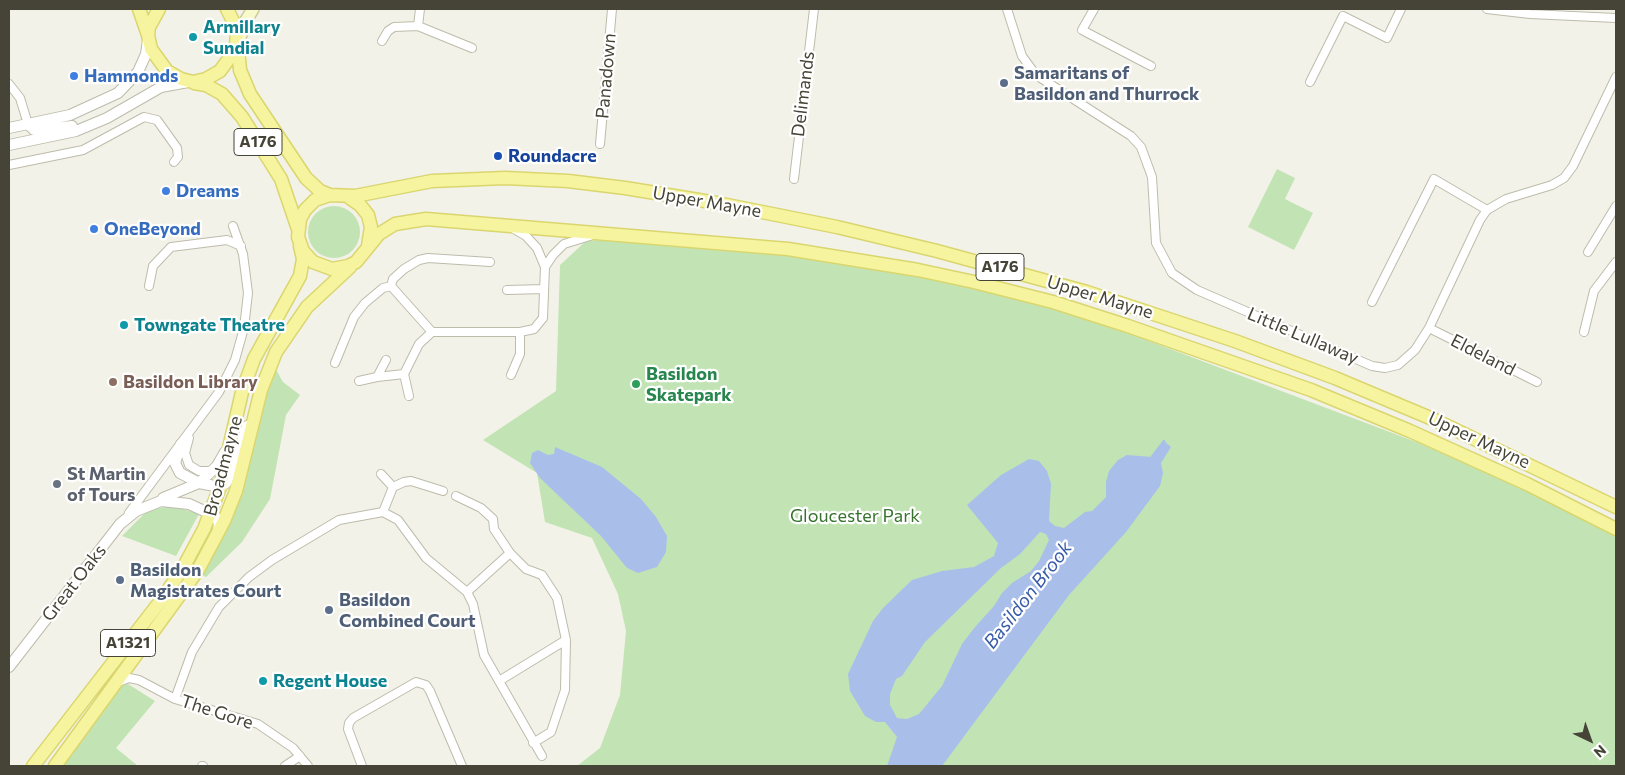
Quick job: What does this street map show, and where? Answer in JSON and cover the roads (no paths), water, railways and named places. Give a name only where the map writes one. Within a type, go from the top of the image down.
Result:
[{"type":"main road","name":"A176","points":[[139,9],[151,49],[162,66],[174,76],[213,89],[228,100],[242,117],[281,179],[298,229],[300,244]]},
{"type":"main road","points":[[148,35],[152,20],[159,9]]},
{"type":"main road","name":"A176","points":[[227,9],[237,29],[240,70],[250,94],[306,178],[320,191],[330,195]]},
{"type":"main road","points":[[189,82],[206,79],[220,71],[233,56],[244,22],[253,9]]},
{"type":"main road","name":"Upper Mayne","points":[[330,195],[348,196],[451,179],[568,181],[726,205],[836,227],[936,251],[1136,307],[1335,378],[1468,435],[1616,507]]},
{"type":"main road","points":[[298,229],[305,210],[315,200],[330,195]]},
{"type":"main road","points":[[348,196],[360,205],[368,215],[371,227],[371,240],[367,250]]},
{"type":"main road","name":"Upper Mayne","points":[[356,262],[379,234],[404,221],[426,219],[739,244],[850,258],[918,270],[1053,302],[1221,357],[1311,390],[1526,484],[1616,529]]},
{"type":"main road","points":[[300,244],[313,262],[322,267],[340,268],[356,262]]},
{"type":"main road","name":"Broadmayne","points":[[33,766],[166,593],[190,557],[211,513],[220,486],[242,392],[254,360],[300,276],[303,259],[300,244]]},
{"type":"main road","name":"Broadmayne","points":[[55,766],[190,583],[218,532],[241,474],[261,390],[276,352],[293,324],[317,296],[356,262]]},
{"type":"main road","name":"Broadmayne","points":[[45,766],[114,685]]},
{"type":"street","points":[[418,26],[420,9]]},
{"type":"street","name":"Panadown","points":[[600,144],[612,9]]},
{"type":"street","name":"Delimands","points":[[794,179],[814,9]]},
{"type":"street","name":"Little Lullaway","points":[[1007,9],[1022,56],[1036,75],[1131,136],[1141,147],[1152,177],[1156,243],[1172,273],[1197,290],[1372,366],[1385,368],[1398,365],[1415,350],[1429,328],[1480,220],[1487,210]]},
{"type":"street","points":[[1094,9],[1082,30],[1151,66]]},
{"type":"street","points":[[1310,82],[1343,16],[1387,38],[1401,9]]},
{"type":"street","points":[[1487,9],[1530,14],[1616,18]]},
{"type":"street","points":[[382,41],[388,31],[394,27],[418,26],[472,48]]},
{"type":"street","points":[[9,128],[70,115],[118,93],[133,80],[143,63],[148,35]]},
{"type":"street","points":[[1372,302],[1434,179],[1487,210],[1506,199],[1550,186],[1564,178],[1573,166],[1616,77]]},
{"type":"street","points":[[9,145],[76,131],[107,118],[160,87],[189,82]]},
{"type":"street","points":[[9,84],[20,98],[28,124],[34,130],[107,118]]},
{"type":"street","points":[[9,166],[83,150],[114,134],[137,119],[151,117],[157,120],[178,148],[178,158],[174,162]]},
{"type":"street","points":[[1588,252],[1616,206]]},
{"type":"street","points":[[120,524],[156,480],[197,423],[227,378],[241,343],[248,293],[246,272],[233,226]]},
{"type":"street","points":[[409,396],[404,374],[419,344],[432,332],[520,332],[534,329],[542,321],[545,267],[537,248],[526,236],[502,226]]},
{"type":"street","points":[[545,267],[558,249],[573,240],[588,236],[619,234]]},
{"type":"street","points":[[149,286],[153,266],[172,247],[227,240],[240,246]]},
{"type":"street","points":[[391,286],[393,279],[398,274],[419,260],[428,258],[490,262]]},
{"type":"street","points":[[1584,332],[1594,291],[1615,267]]},
{"type":"street","points":[[391,286],[432,332]]},
{"type":"street","points":[[335,363],[354,317],[365,303],[383,288],[391,286]]},
{"type":"street","points":[[507,290],[544,289]]},
{"type":"street","name":"Eldeland","points":[[1429,328],[1537,382]]},
{"type":"street","points":[[511,375],[520,354],[520,332]]},
{"type":"street","points":[[377,377],[386,360]]},
{"type":"street","points":[[359,381],[404,374]]},
{"type":"street","points":[[181,444],[175,458],[176,466],[182,475],[199,483],[220,486],[226,483],[233,471],[248,420],[261,390]]},
{"type":"street","points":[[197,423],[187,443],[185,457],[189,465],[198,471],[213,470]]},
{"type":"street","name":"Great Oaks","points":[[9,667],[120,524],[146,506],[199,483],[213,470],[225,454],[232,436]]},
{"type":"street","points":[[381,474],[393,488]]},
{"type":"street","points":[[383,512],[393,488],[411,481],[443,491]]},
{"type":"street","points":[[456,496],[481,508],[493,519],[494,530],[510,553],[526,569],[542,575],[557,598],[566,640],[566,674],[562,704],[551,732],[533,743]]},
{"type":"street","name":"Great Oaks","points":[[146,506],[173,501],[199,507],[211,513]]},
{"type":"street","points":[[175,698],[192,652],[219,607],[249,577],[313,534],[339,520],[383,512],[398,520],[426,558],[467,592],[474,604],[484,655],[542,756]]},
{"type":"street","points":[[211,513],[219,522],[218,532]]},
{"type":"street","points":[[467,592],[510,553]]},
{"type":"street","points":[[499,681],[566,640]]},
{"type":"street","points":[[137,655],[134,667],[144,682]]},
{"type":"street","points":[[114,685],[129,678],[144,682]]},
{"type":"street","name":"The Gore","points":[[144,682],[160,693],[258,724],[285,742],[308,766]]},
{"type":"street","points":[[362,766],[348,728],[349,723],[353,718],[416,682],[426,686],[430,691],[462,766]]},
{"type":"street","points":[[285,766],[300,756]]},
{"type":"water","points":[[1164,441],[1171,447],[1161,463],[1163,473],[1160,486],[1126,532],[1069,595],[942,766],[887,766],[897,737],[885,722],[876,722],[865,716],[850,691],[848,674],[873,621],[883,608],[912,580],[942,571],[974,567],[994,556],[998,543],[967,505],[1001,475],[1029,459],[1039,461],[1047,471],[1051,484],[1049,521],[1055,526],[1064,528],[1085,512],[1092,511],[1106,497],[1106,482],[1109,471],[1118,460],[1127,455],[1153,457]],"holes":[[[1040,532],[1046,534],[1049,540],[1039,561],[1031,571],[1012,583],[1002,593],[994,606],[975,627],[962,644],[942,686],[919,714],[907,719],[897,718],[890,705],[890,694],[896,679],[902,676],[925,642],[1001,568],[1020,554]]]},
{"type":"water","points":[[555,447],[602,467],[641,499],[656,517],[667,536],[666,552],[657,567],[638,573],[627,568],[601,536],[540,478],[530,463],[532,453],[538,450],[548,455],[554,454]]},
{"type":"waterway","name":"Basildon Brook","points":[[1151,458],[1164,441]]},
{"type":"place","name":"Armillary Sundial","points":[[193,37]]},
{"type":"place","name":"Hammonds","points":[[74,76]]},
{"type":"place","name":"Samaritans of Basildon and Thurrock","points":[[1004,83]]},
{"type":"place","name":"Roundacre","points":[[498,156]]},
{"type":"place","name":"Dreams","points":[[166,191]]},
{"type":"place","name":"OneBeyond","points":[[94,229]]},
{"type":"place","name":"Towngate Theatre","points":[[124,325]]},
{"type":"place","name":"Basildon Library","points":[[113,382]]},
{"type":"place","name":"Basildon Skatepark","points":[[636,384]]},
{"type":"place","name":"St Martin of Tours","points":[[57,484]]},
{"type":"place","name":"Basildon Magistrates Court","points":[[120,580]]},
{"type":"place","name":"Basildon Combined Court","points":[[329,610]]},
{"type":"place","name":"Regent House","points":[[263,681]]},
{"type":"park label","name":"Gloucester Park","points":[[855,516]]}]
